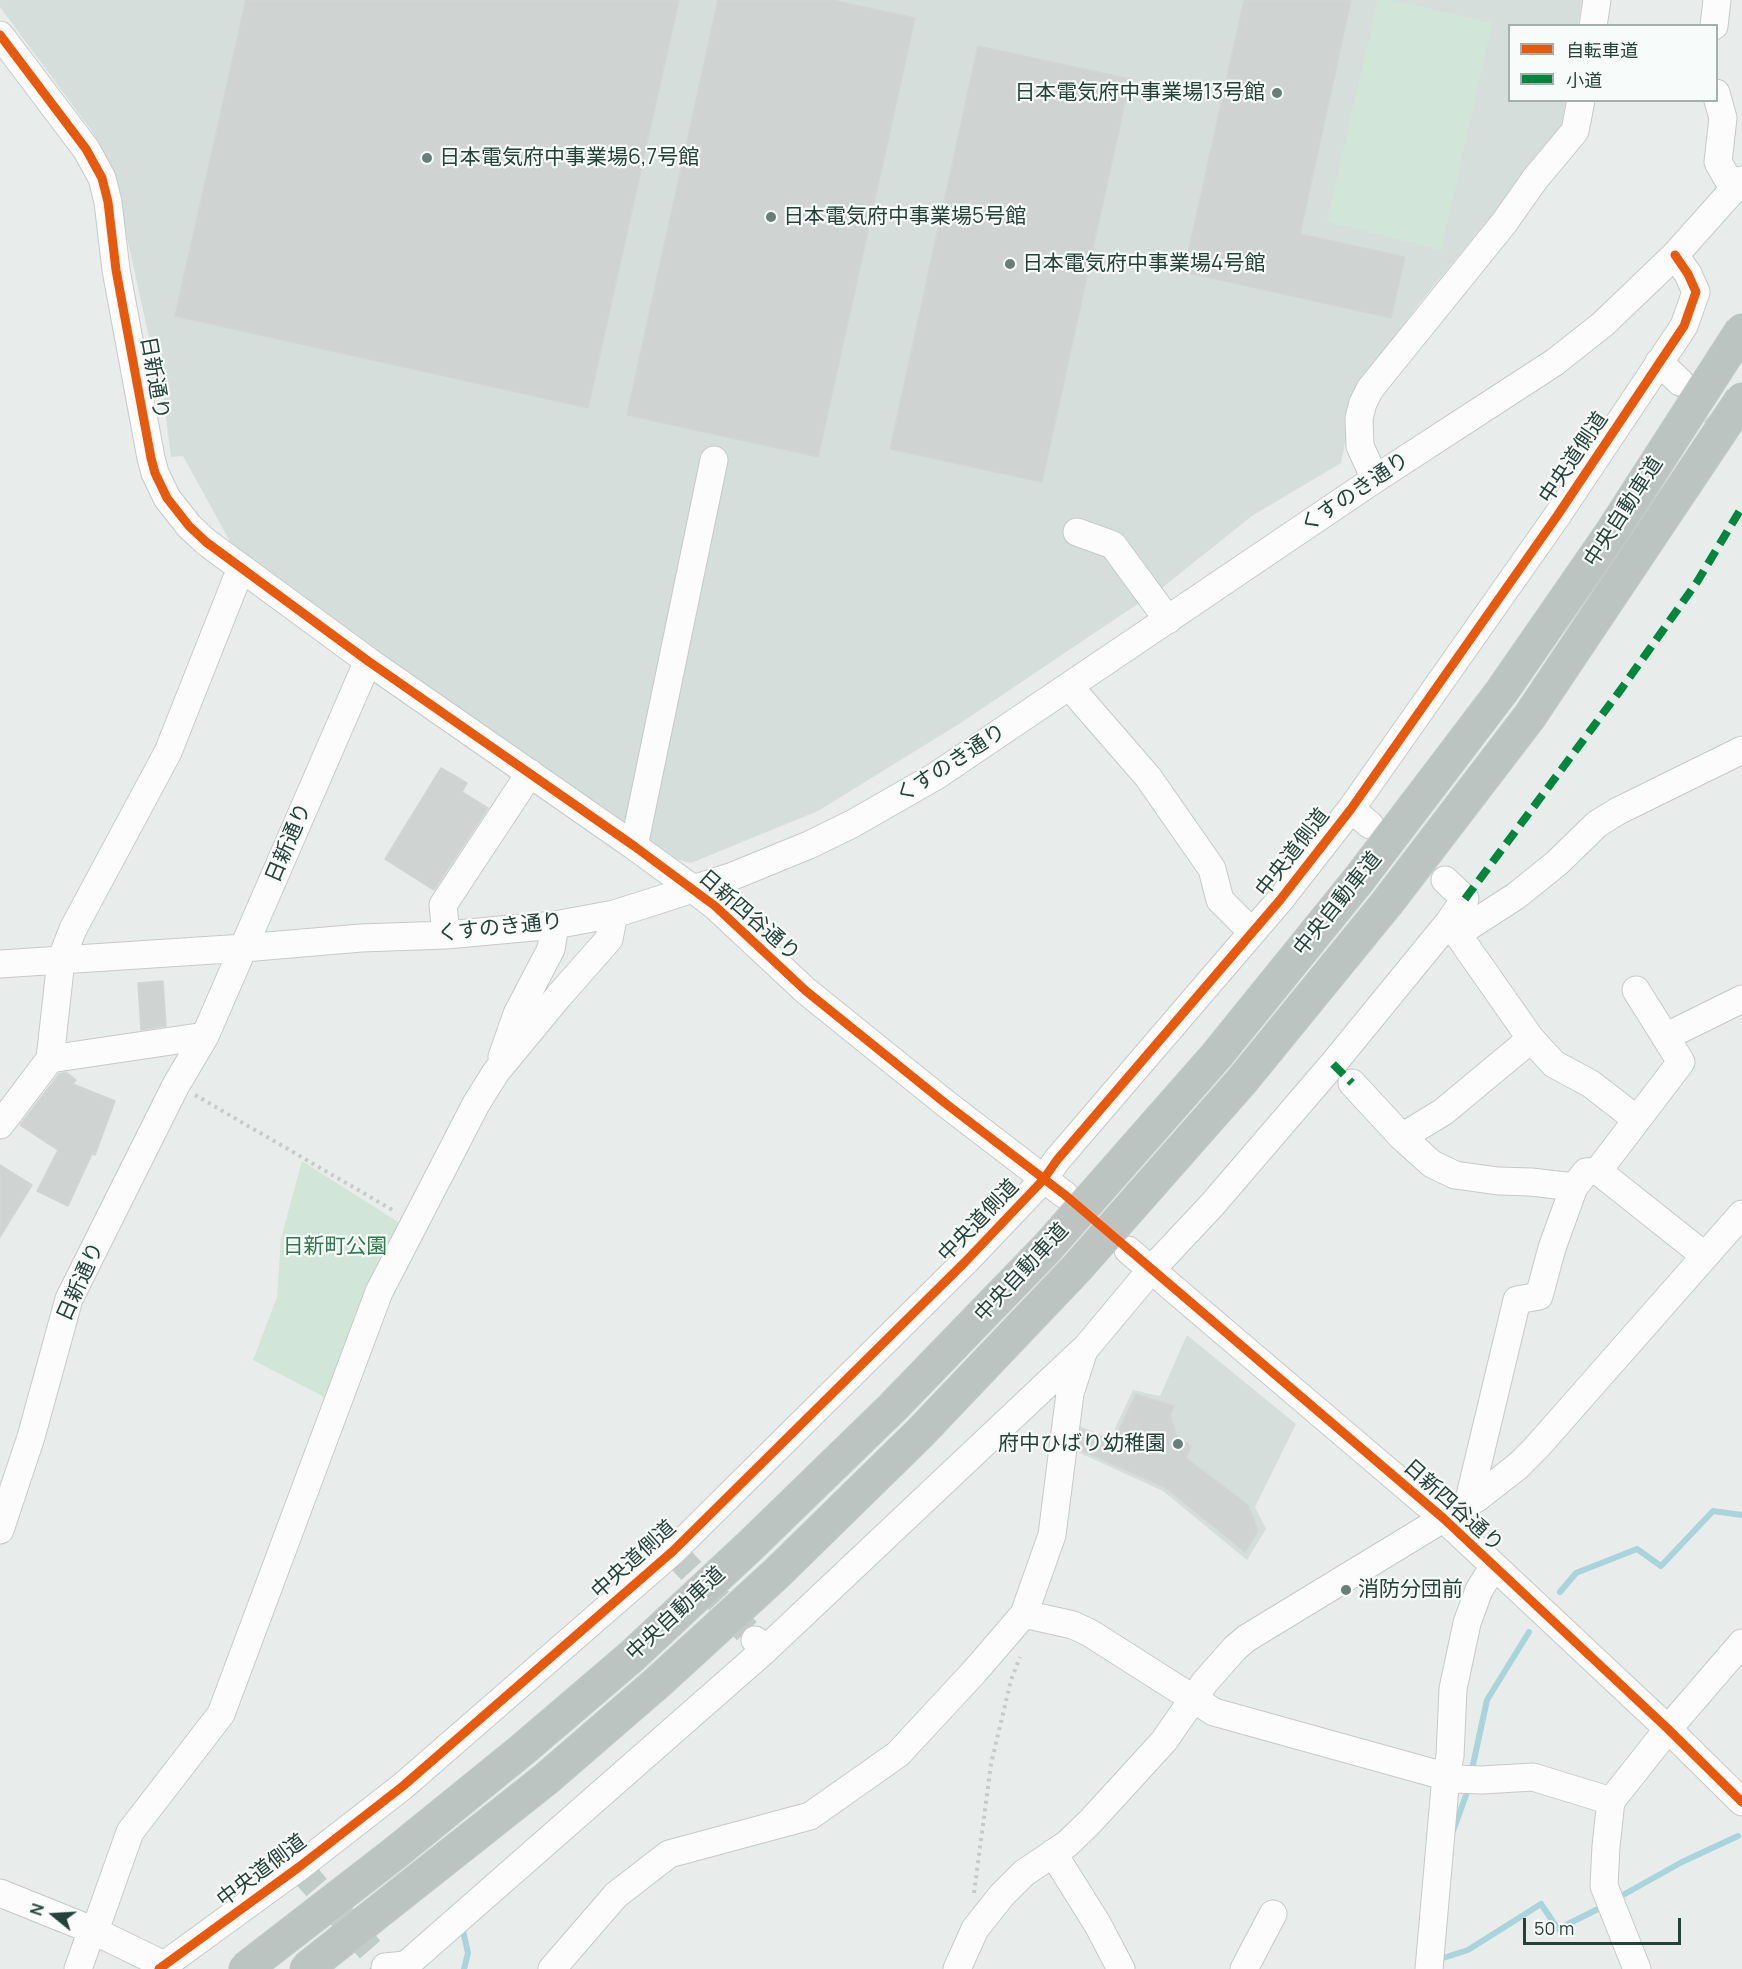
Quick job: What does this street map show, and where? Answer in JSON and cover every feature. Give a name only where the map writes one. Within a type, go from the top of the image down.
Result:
[{"type":"highway","name":"中央自動車道","points":[[245,1969],[522,1750],[632,1656],[893,1407],[1047,1248],[1216,1056],[1374,860],[1502,691],[1612,532],[1742,330]]},
{"type":"highway","name":"中央自動車道","points":[[306,1969],[546,1779],[657,1683],[776,1574],[920,1433],[1077,1268],[1241,1082],[1387,903],[1530,716],[1742,399]]},
{"type":"street","points":[[1593,24],[1598,0]]},
{"type":"street","points":[[1714,24],[1717,0]]},
{"type":"street","name":"日新通り","points":[[0,35],[86,149],[102,178],[108,201],[116,270],[145,434],[161,488],[189,526],[241,568],[368,661],[205,1036],[176,1084],[69,1299],[31,1437],[0,1530]]},
{"type":"street","points":[[1718,100],[1723,118],[1718,162],[1738,185]]},
{"type":"street","points":[[1375,479],[1360,446],[1359,418],[1370,389],[1575,131],[1581,102]]},
{"type":"street","name":"くすのき通り","points":[[0,964],[361,938],[446,935],[555,925],[614,914],[768,862],[852,824],[936,776],[1375,479],[1555,362],[1603,324],[1675,255],[1738,185]]},
{"type":"street","name":"中央道側道","points":[[161,1967],[403,1786],[673,1551],[965,1262],[1054,1187],[1057,1160],[1252,932],[1360,817],[1684,326],[1696,292],[1688,274],[1675,255]]},
{"type":"street","points":[[1659,362],[1680,382]]},
{"type":"street","points":[[634,846],[714,460]]},
{"type":"street","points":[[1077,532],[1113,545],[1168,620]]},
{"type":"street","points":[[0,1125],[50,1059],[61,960],[74,929],[168,752],[241,568]]},
{"type":"street","name":"日新四谷通り","points":[[368,661],[693,889],[715,906],[806,991],[1054,1187]]},
{"type":"street","points":[[1069,686],[1148,777],[1212,869],[1220,900],[1252,932]]},
{"type":"street","points":[[1453,928],[1516,896],[1557,863],[1597,824],[1618,811],[1742,750]]},
{"type":"street","points":[[446,935],[443,905],[530,773]]},
{"type":"street","points":[[387,1968],[406,1965],[761,1645],[1083,1350],[1453,928],[1465,898],[1446,880]]},
{"type":"street","points":[[78,1969],[92,1930],[98,1922],[130,1832],[221,1714],[379,1292],[476,1104],[496,1072],[609,939],[614,914]]},
{"type":"street","points":[[496,1072],[517,1014],[551,950],[555,925]]},
{"type":"street","points":[[1453,928],[1531,1039],[1554,1064],[1591,1084],[1636,1119]]},
{"type":"street","points":[[1598,1171],[1681,1062],[1636,990]]},
{"type":"street","points":[[1665,1037],[1742,999]]},
{"type":"street","points":[[50,1059],[205,1036]]},
{"type":"street","points":[[1402,1137],[1443,1112],[1531,1039]]},
{"type":"street","points":[[1352,1083],[1402,1137],[1432,1164],[1455,1175],[1574,1187]]},
{"type":"street","points":[[1468,1504],[1517,1300],[1539,1296],[1552,1248],[1574,1187],[1586,1172],[1598,1171],[1705,1256]]},
{"type":"street","points":[[957,1969],[975,1929],[1002,1895],[1024,1873],[1067,1844],[1082,1830],[1157,1749],[1223,1660],[1247,1638],[1468,1504],[1518,1466],[1742,1214]]},
{"type":"street","name":"日新四谷通り","points":[[1128,1250],[1443,1518],[1668,1729],[1742,1802]]},
{"type":"street","points":[[552,1969],[616,1895],[669,1854],[810,1816],[898,1754],[1024,1614],[1052,1534],[1070,1393],[1083,1350]]},
{"type":"street","points":[[1429,1969],[1450,1777],[1453,1689],[1467,1623],[1479,1590],[1494,1566]]},
{"type":"street","points":[[1024,1614],[1073,1625],[1090,1633],[1214,1712],[1450,1777],[1482,1780],[1533,1777],[1611,1801]]},
{"type":"street","points":[[1637,1969],[1604,1886],[1611,1801],[1668,1729],[1742,1643]]},
{"type":"street","points":[[1053,1853],[1098,1925],[1121,1969]]},
{"type":"street","points":[[0,1893],[92,1930],[161,1967]]},
{"type":"street","points":[[1244,1969],[1273,1914]]},
{"type":"path","points":[[176,1084],[416,1223]]},
{"type":"path","points":[[975,1929],[974,1890],[991,1764],[1011,1680],[1022,1652]]},
{"type":"shaded area","points":[[0,0],[1582,0],[1578,24],[1508,24],[1508,102],[1566,102],[1560,132],[1419,304],[1356,389],[1341,463],[1252,516],[1163,587],[959,724],[818,811],[691,863],[669,857],[394,667],[232,545],[183,456],[171,457],[165,410],[113,174],[91,130],[0,7]]},
{"type":"shaded area","name":"府中ひばり幼稚園","points":[[1187,1335],[1296,1424],[1255,1507],[1266,1529],[1247,1560],[1163,1491],[1071,1449],[1073,1423],[1110,1439],[1133,1390],[1160,1396]]},
{"type":"green space","points":[[1378,0],[1392,0],[1492,23],[1441,250],[1327,222]]},
{"type":"green space","name":"日新町公園","points":[[302,1161],[403,1225],[328,1399],[253,1360],[277,1297],[281,1238]]},
{"type":"building","name":"日本電気府中事業場6,7号館","points":[[246,0],[679,0],[588,408],[175,316]]},
{"type":"building","name":"日本電気府中事業場5号館","points":[[718,0],[832,0],[915,18],[818,457],[627,415]]},
{"type":"building","points":[[1244,0],[1351,0],[1300,234],[1405,257],[1391,318],[1184,272]]},
{"type":"building","name":"日本電気府中事業場4号館","points":[[978,46],[1130,79],[1042,482],[890,449]]},
{"type":"building","points":[[441,768],[467,783],[462,792],[488,808],[434,890],[385,859]]},
{"type":"building","points":[[163,981],[166,1026],[141,1030],[138,983]]},
{"type":"building","points":[[66,1072],[76,1080],[73,1084],[115,1101],[95,1155],[92,1154],[68,1206],[37,1191],[58,1150],[20,1125],[59,1074]]},
{"type":"building","points":[[0,1165],[32,1185],[0,1237]]},
{"type":"building","name":"府中ひばり幼稚園","points":[[1136,1394],[1174,1406],[1170,1415],[1178,1439],[1191,1445],[1186,1458],[1248,1505],[1258,1531],[1245,1552],[1166,1488],[1079,1449],[1081,1430],[1113,1442]]},
{"type":"waterway","points":[[1560,1592],[1576,1573],[1637,1549],[1661,1566],[1713,1511],[1742,1515]]},
{"type":"waterway","points":[[1471,1774],[1487,1700],[1529,1632]]},
{"type":"waterway","points":[[1453,1831],[1469,1787]]},
{"type":"waterway","points":[[1623,1895],[1682,1862],[1738,1836]]},
{"type":"waterway","points":[[1440,1959],[1468,1950],[1541,1904],[1558,1929],[1602,1907]]},
{"type":"waterway","points":[[463,1931],[468,1953],[464,1969]]},
{"type":"tunnel","points":[[1683,384],[1742,438]]},
{"type":"tunnel","points":[[673,1551],[755,1640]]},
{"type":"tunnel","points":[[299,1867],[385,1967]]},
{"type":"marked path","points":[[1465,899],[1622,688],[1697,582],[1742,507]]},
{"type":"marked path","points":[[1333,1064],[1352,1083]]},
{"type":"cycle path","points":[[0,35],[86,149],[102,178],[108,202],[116,270],[151,458],[155,473],[167,498],[189,526],[206,542],[368,661],[634,846],[715,906],[806,991],[945,1103],[1065,1195],[1443,1518],[1668,1729],[1742,1802]]},
{"type":"cycle path","points":[[159,1969],[299,1867],[403,1786],[673,1551],[965,1262],[1043,1180],[1057,1160],[1280,900],[1351,809],[1557,516],[1684,326],[1696,292],[1688,274],[1675,255]]},
{"type":"place","name":"日本電気府中事業場13号館","points":[[1277,93]]},
{"type":"place","name":"日本電気府中事業場6,7号館","points":[[427,158]]},
{"type":"place","name":"日本電気府中事業場5号館","points":[[771,217]]},
{"type":"place","name":"日本電気府中事業場4号館","points":[[1010,264]]},
{"type":"place","name":"府中ひばり幼稚園","points":[[1178,1444]]},
{"type":"place","name":"消防分団前","points":[[1346,1590]]}]
